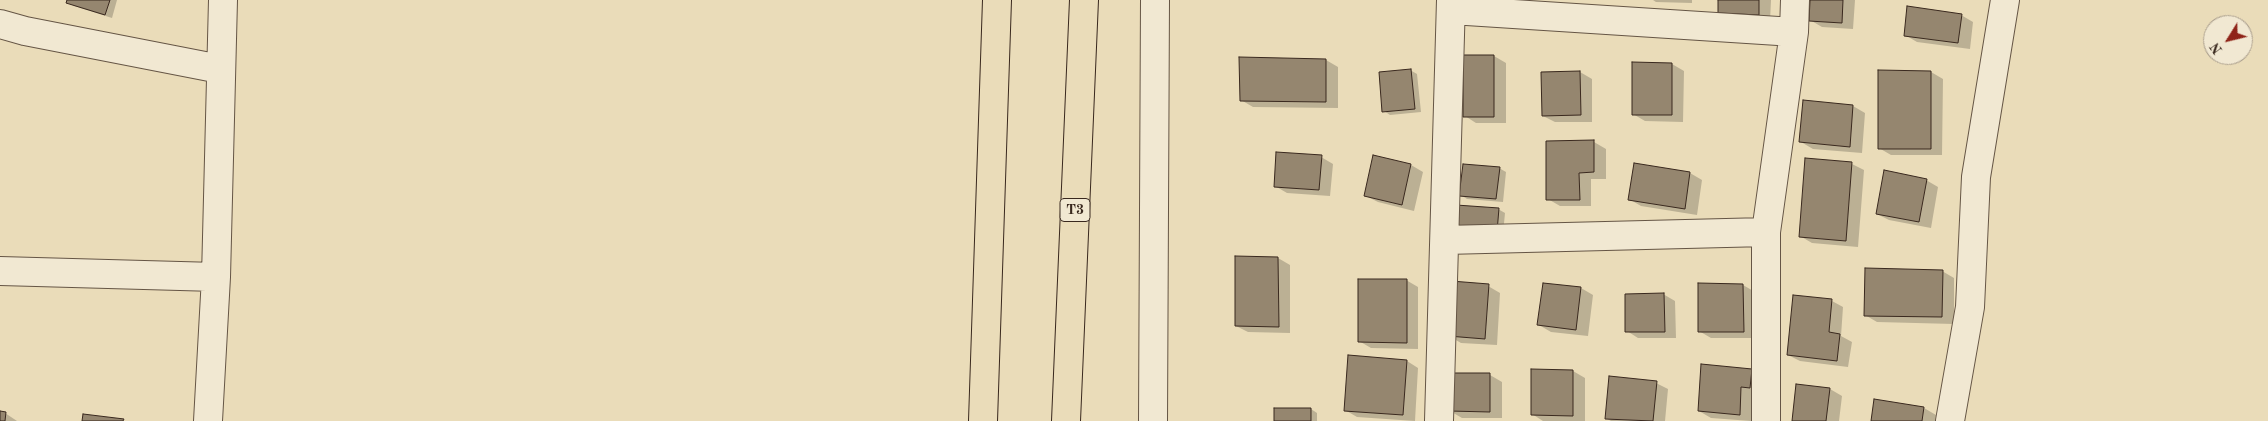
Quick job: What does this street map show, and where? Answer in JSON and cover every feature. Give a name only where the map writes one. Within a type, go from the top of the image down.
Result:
[{"type":"highway","points":[[983,421],[997,0]]},
{"type":"highway","name":"T3","points":[[1066,421],[1084,0]]},
{"type":"street","points":[[208,421],[216,277],[222,0]]},
{"type":"street","points":[[1153,421],[1155,0]]},
{"type":"street","points":[[1766,421],[1766,232],[1794,32],[1795,0]]},
{"type":"street","points":[[1950,421],[1970,307],[1976,178],[2005,0]]},
{"type":"street","points":[[1439,421],[1451,5],[1794,32]]},
{"type":"street","points":[[0,24],[25,31],[220,69]]},
{"type":"street","points":[[1445,240],[1766,232]]},
{"type":"street","points":[[0,271],[216,277]]},
{"type":"building","points":[[67,0],[110,0],[105,15],[66,3]]},
{"type":"building","points":[[1718,0],[1759,0],[1759,15],[1718,13]]},
{"type":"building","points":[[1810,0],[1843,0],[1842,23],[1809,21]]},
{"type":"building","points":[[1907,6],[1962,14],[1958,43],[1904,36]]},
{"type":"building","points":[[1463,55],[1494,55],[1494,117],[1463,117]]},
{"type":"building","points":[[1239,57],[1326,59],[1326,102],[1240,101]]},
{"type":"building","points":[[1632,62],[1672,63],[1672,115],[1632,115]]},
{"type":"building","points":[[1411,69],[1415,109],[1382,112],[1379,72]]},
{"type":"building","points":[[1878,70],[1931,71],[1931,149],[1878,149]]},
{"type":"building","points":[[1580,71],[1581,115],[1542,116],[1541,72]]},
{"type":"building","points":[[1803,100],[1853,105],[1850,147],[1799,142]]},
{"type":"building","points":[[1594,140],[1594,172],[1579,173],[1580,200],[1546,200],[1546,141]]},
{"type":"building","points":[[1276,152],[1322,155],[1319,190],[1274,187]]},
{"type":"building","points":[[1373,155],[1411,164],[1402,205],[1364,196]]},
{"type":"building","points":[[1805,158],[1852,162],[1846,241],[1799,237]]},
{"type":"building","points":[[1634,163],[1690,172],[1685,209],[1628,200]]},
{"type":"building","points":[[1463,164],[1500,167],[1496,199],[1459,196]]},
{"type":"building","points":[[1884,170],[1927,179],[1919,222],[1876,214]]},
{"type":"building","points":[[1456,205],[1499,208],[1497,232],[1455,229]]},
{"type":"building","points":[[1235,256],[1278,257],[1279,327],[1235,326]]},
{"type":"building","points":[[1865,268],[1943,270],[1942,317],[1864,316]]},
{"type":"building","points":[[1358,279],[1407,279],[1407,343],[1358,342]]},
{"type":"building","points":[[1451,281],[1489,284],[1485,339],[1448,336]]},
{"type":"building","points":[[1543,283],[1581,287],[1576,330],[1537,325]]},
{"type":"building","points":[[1698,283],[1743,284],[1744,332],[1698,332]]},
{"type":"building","points":[[1664,293],[1665,332],[1625,332],[1625,294]]},
{"type":"building","points":[[1793,295],[1832,299],[1829,332],[1840,334],[1837,361],[1787,355]]},
{"type":"building","points":[[1348,355],[1407,360],[1403,415],[1344,411]]},
{"type":"building","points":[[1701,364],[1752,369],[1750,388],[1741,387],[1740,415],[1698,411]]},
{"type":"building","points":[[1531,369],[1573,370],[1573,416],[1531,415]]},
{"type":"building","points":[[1449,373],[1490,373],[1490,412],[1449,411]]},
{"type":"building","points":[[1609,376],[1657,381],[1653,421],[1605,419]]},
{"type":"building","points":[[1796,384],[1830,388],[1826,421],[1792,421]]},
{"type":"building","points":[[1874,399],[1924,407],[1922,421],[1871,421]]},
{"type":"building","points":[[1274,408],[1311,408],[1311,421],[1274,421]]},
{"type":"building","points":[[0,411],[6,412],[5,421],[0,421]]},
{"type":"building","points":[[83,414],[124,419],[123,421],[82,421]]}]
